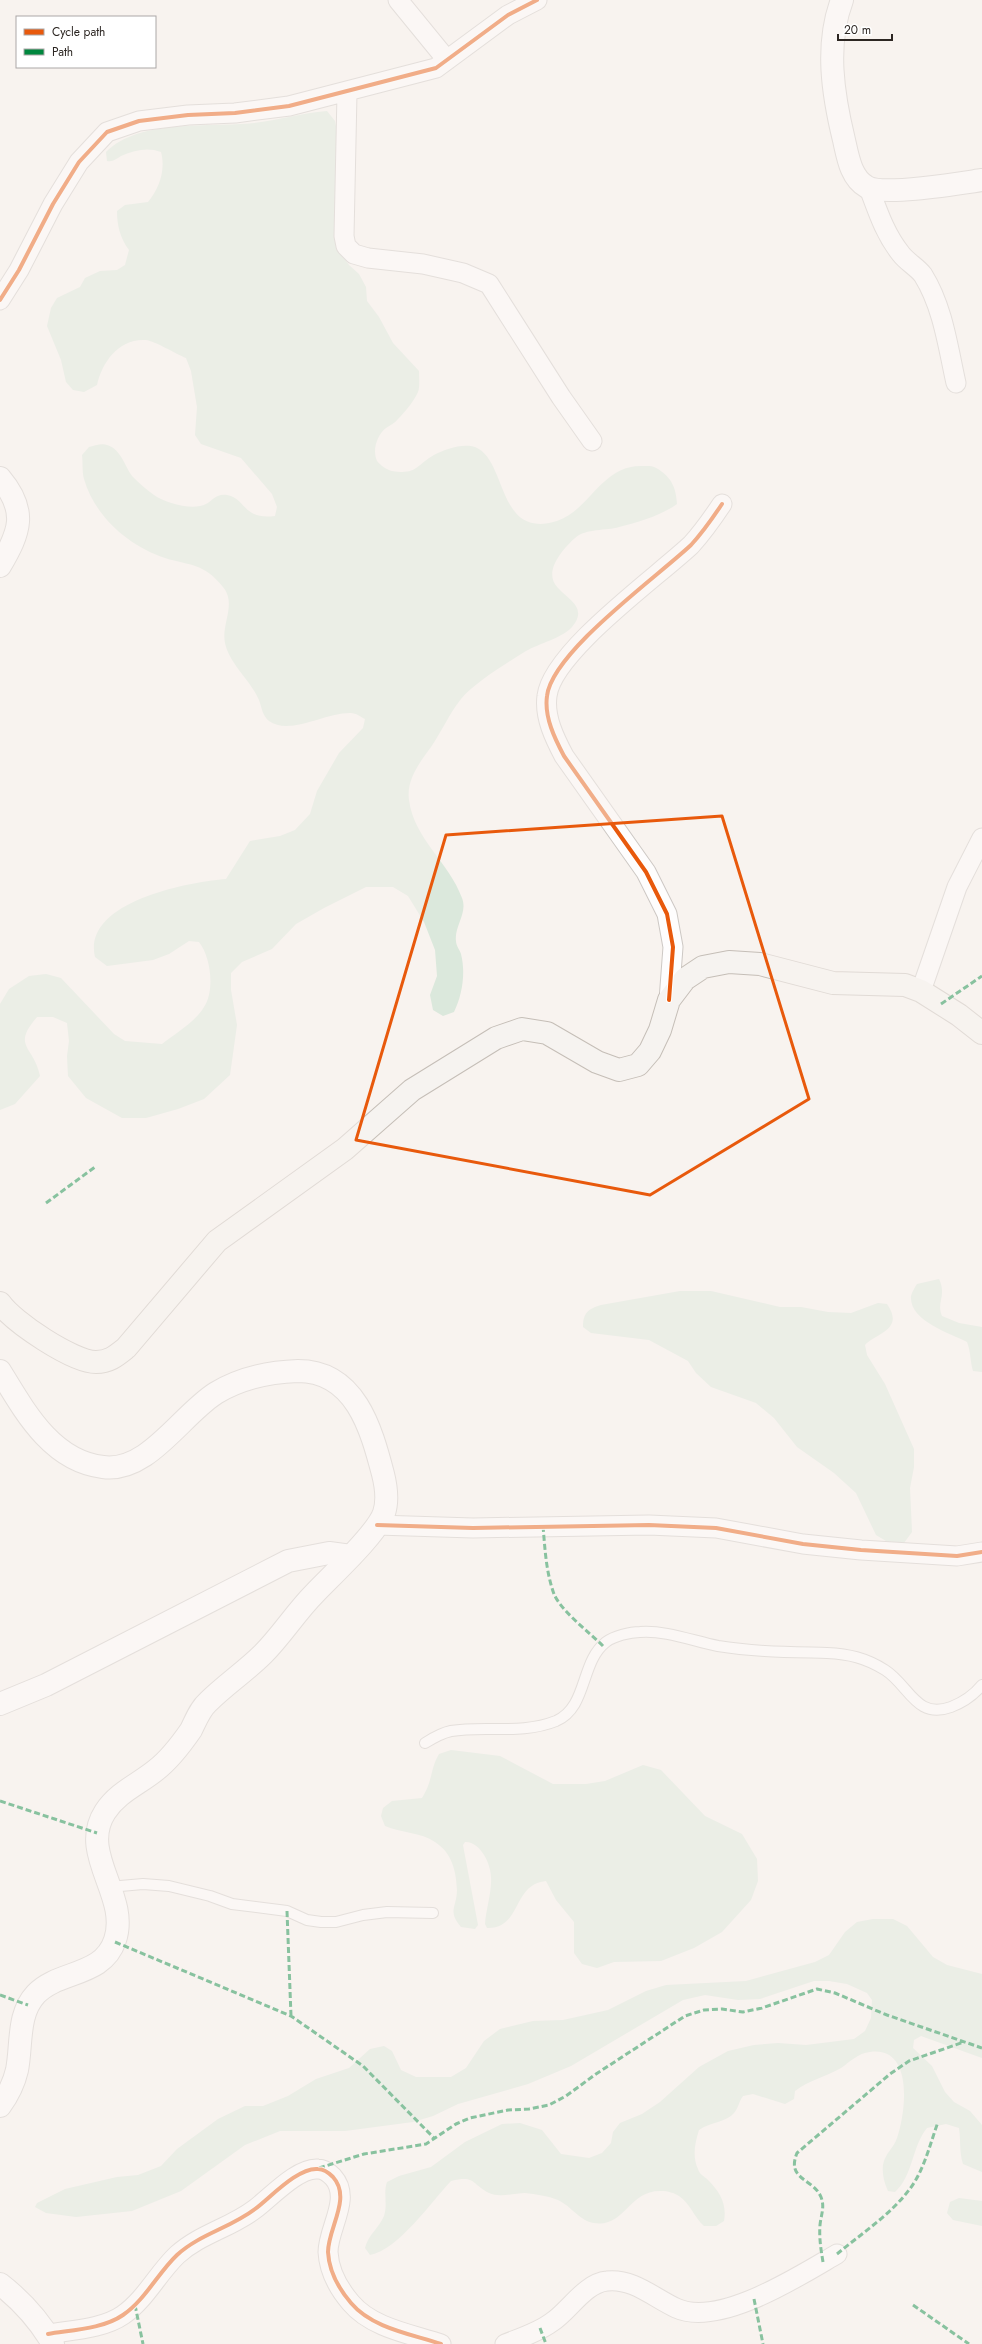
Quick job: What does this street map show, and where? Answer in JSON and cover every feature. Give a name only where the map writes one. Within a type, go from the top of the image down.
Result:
[{"type":"main road","points":[[842,0],[837,14],[833,56],[833,86],[848,156],[856,179],[869,188],[896,190],[938,187],[982,180]]},
{"type":"main road","points":[[0,478],[17,505],[19,523],[14,542],[0,566]]},
{"type":"main road","points":[[0,1303],[21,1325],[69,1354],[95,1362],[111,1360],[126,1348],[217,1241],[345,1149],[412,1090],[496,1038],[522,1029],[547,1033],[597,1062],[619,1070],[638,1065],[650,1051],[660,1030],[669,1000],[685,979],[703,967],[729,962],[760,964],[833,983],[904,986],[921,991],[959,1015],[982,1033]]},
{"type":"main road","points":[[0,1371],[31,1420],[51,1442],[74,1459],[102,1468],[122,1467],[142,1457],[170,1434],[192,1411],[215,1394],[242,1380],[276,1372],[311,1371],[336,1382],[352,1396],[365,1417],[386,1487],[384,1513],[377,1525],[351,1556],[297,1611],[265,1652],[205,1704],[189,1731],[157,1770],[117,1798],[104,1813],[97,1833],[97,1847],[117,1910],[115,1942],[105,1956],[93,1967],[48,1984],[37,1993],[28,2005],[23,2019],[16,2072],[9,2092],[0,2106]]},
{"type":"main road","points":[[2,1700],[46,1685],[288,1561],[330,1553],[351,1556]]},
{"type":"main road","points":[[0,2284],[16,2296],[34,2315],[50,2339]]},
{"type":"street","points":[[398,0],[447,60]]},
{"type":"street","points":[[0,300],[19,270],[53,204],[79,162],[107,132],[139,121],[188,115],[235,113],[282,107],[347,93],[436,68],[508,15],[537,0]]},
{"type":"street","points":[[347,93],[344,236],[346,246],[354,254],[368,258],[430,265],[463,273],[489,284],[561,397],[592,441]]},
{"type":"street","points":[[869,188],[883,228],[902,255],[922,274],[933,296],[941,318],[956,383]]},
{"type":"street","points":[[669,1000],[673,947],[667,914],[646,872],[564,756],[550,723],[546,697],[552,678],[577,645],[691,545],[708,526],[722,504]]},
{"type":"street","points":[[921,991],[957,887],[982,838]]},
{"type":"street","points":[[377,1525],[473,1528],[664,1526],[716,1528],[803,1544],[861,1550],[957,1556],[982,1552]]},
{"type":"street","points":[[50,2339],[108,2322],[123,2316],[135,2305],[165,2268],[190,2245],[206,2235],[227,2227],[257,2208],[304,2172],[317,2169],[329,2173],[338,2183],[341,2194],[340,2206],[330,2235],[328,2252],[332,2272],[339,2286],[352,2304],[366,2317],[384,2326],[441,2344]]},
{"type":"street","points":[[505,2344],[551,2324],[568,2311],[593,2285],[606,2281],[622,2281],[650,2293],[676,2308],[692,2314],[724,2309],[754,2299],[794,2279],[837,2254]]},
{"type":"lane","points":[[424,1743],[451,1731],[529,1728],[555,1721],[566,1715],[578,1699],[590,1666],[603,1646],[607,1642],[623,1635],[640,1632],[663,1634],[727,1647],[857,1656],[885,1670],[897,1679],[910,1696],[931,1710],[942,1710],[957,1705],[974,1696],[982,1685]]},
{"type":"lane","points":[[109,1887],[143,1884],[169,1886],[232,1904],[287,1911],[307,1920],[321,1922],[336,1922],[363,1915],[387,1912],[433,1913]]},
{"type":"highlighted area","points":[[722,816],[809,1099],[650,1195],[356,1140],[446,835]]},
{"type":"shaded area","points":[[327,111],[335,121],[338,137],[342,255],[349,265],[359,274],[366,287],[367,301],[379,317],[393,343],[419,371],[419,390],[414,399],[401,416],[383,431],[376,443],[375,452],[378,463],[390,470],[406,472],[415,469],[434,455],[454,447],[475,447],[485,455],[493,467],[513,509],[523,519],[537,524],[557,521],[568,515],[578,508],[616,473],[627,468],[641,466],[656,468],[667,476],[676,493],[677,504],[664,512],[642,521],[585,533],[575,538],[565,548],[556,561],[552,575],[558,588],[578,609],[578,615],[572,627],[563,634],[526,651],[474,686],[461,699],[418,765],[412,778],[409,800],[412,814],[425,839],[449,873],[462,898],[463,909],[457,930],[456,943],[462,961],[463,976],[461,992],[454,1012],[443,1016],[433,1010],[430,995],[437,976],[435,950],[424,922],[408,896],[393,887],[366,887],[296,924],[272,949],[242,962],[231,973],[231,990],[237,1025],[230,1075],[204,1099],[178,1109],[146,1118],[122,1118],[86,1098],[68,1076],[67,1056],[69,1041],[67,1023],[53,1017],[37,1017],[29,1027],[25,1041],[40,1076],[15,1104],[0,1110],[0,1004],[9,989],[29,976],[46,974],[61,978],[114,1034],[125,1041],[162,1044],[196,1018],[204,1007],[210,992],[209,965],[203,948],[199,942],[189,941],[169,954],[153,960],[107,966],[95,957],[95,938],[105,922],[121,909],[141,898],[164,890],[226,879],[250,841],[280,836],[295,830],[310,814],[317,791],[339,753],[363,728],[365,719],[357,714],[351,713],[331,716],[298,725],[278,725],[269,721],[264,714],[251,685],[231,658],[225,643],[224,636],[229,600],[223,587],[210,573],[203,569],[152,553],[126,538],[105,518],[89,493],[83,476],[82,455],[89,447],[105,444],[112,447],[119,454],[130,473],[138,482],[154,495],[165,501],[194,507],[206,504],[220,495],[227,495],[233,497],[256,515],[275,516],[277,507],[272,494],[241,458],[201,444],[195,435],[197,407],[191,371],[186,358],[150,341],[136,340],[120,347],[113,353],[99,376],[97,385],[84,392],[73,390],[66,382],[61,360],[47,326],[51,308],[57,298],[80,287],[85,278],[100,271],[117,270],[125,265],[129,250],[123,241],[117,211],[125,205],[148,202],[158,185],[163,166],[161,152],[156,150],[141,150],[126,154],[114,160],[107,161],[106,152],[120,141],[137,134],[156,129],[197,125],[254,123]]},
{"type":"shaded area","points":[[939,1279],[942,1290],[940,1311],[942,1316],[959,1323],[982,1327],[982,1372],[973,1371],[967,1342],[941,1330],[923,1319],[912,1305],[911,1296],[917,1284]]},
{"type":"shaded area","points":[[680,1291],[711,1291],[780,1307],[801,1307],[828,1312],[851,1313],[878,1303],[887,1304],[892,1313],[893,1320],[891,1325],[882,1334],[865,1345],[867,1355],[885,1384],[914,1449],[914,1467],[910,1488],[912,1532],[904,1543],[891,1544],[876,1535],[856,1493],[834,1473],[797,1447],[774,1418],[756,1403],[711,1387],[696,1373],[688,1361],[649,1340],[591,1333],[583,1327],[584,1318],[587,1312],[601,1305]]},
{"type":"shaded area","points":[[451,1750],[500,1756],[553,1784],[586,1784],[605,1781],[643,1765],[661,1770],[705,1816],[742,1834],[757,1859],[758,1881],[751,1900],[722,1932],[694,1948],[661,1961],[614,1962],[597,1968],[582,1964],[574,1953],[574,1922],[556,1900],[546,1881],[535,1884],[527,1890],[506,1922],[498,1926],[487,1928],[485,1924],[486,1912],[491,1883],[489,1866],[480,1849],[475,1845],[465,1842],[463,1845],[478,1925],[475,1929],[461,1927],[454,1917],[457,1896],[456,1876],[452,1863],[445,1851],[441,1846],[424,1836],[385,1826],[381,1816],[383,1808],[392,1801],[422,1798],[426,1792],[439,1754]]},
{"type":"shaded area","points":[[873,1919],[893,1919],[907,1926],[933,1957],[947,1965],[982,1974],[982,2058],[921,2036],[914,2040],[913,2048],[932,2066],[945,2092],[954,2102],[970,2111],[982,2125],[982,2172],[963,2164],[959,2128],[946,2124],[927,2128],[918,2143],[909,2169],[901,2185],[895,2192],[888,2191],[885,2184],[883,2165],[886,2157],[896,2142],[900,2127],[903,2113],[903,2083],[900,2070],[894,2059],[884,2053],[870,2052],[858,2056],[841,2068],[800,2087],[795,2091],[794,2099],[785,2104],[753,2094],[743,2096],[731,2116],[699,2130],[695,2150],[696,2164],[702,2175],[719,2194],[722,2199],[724,2209],[724,2221],[716,2226],[704,2226],[683,2199],[666,2191],[651,2192],[642,2196],[613,2220],[604,2223],[594,2223],[584,2219],[558,2200],[542,2195],[525,2193],[502,2195],[493,2194],[483,2190],[473,2181],[459,2179],[451,2181],[414,2224],[392,2244],[381,2251],[370,2255],[365,2248],[366,2243],[384,2216],[386,2207],[385,2190],[387,2182],[399,2176],[431,2167],[465,2142],[502,2124],[520,2123],[542,2130],[561,2154],[589,2158],[602,2153],[611,2143],[613,2132],[620,2123],[642,2114],[660,2102],[699,2067],[728,2051],[754,2045],[778,2043],[806,2045],[854,2039],[865,2031],[871,2018],[872,2000],[867,1993],[847,1984],[829,1981],[814,1981],[760,1999],[738,2000],[705,1995],[683,2000],[571,2066],[528,2084],[458,2104],[433,2116],[413,2122],[345,2131],[280,2131],[245,2145],[181,2191],[132,2211],[76,2217],[46,2213],[35,2207],[37,2203],[65,2189],[117,2177],[138,2175],[161,2166],[177,2149],[218,2119],[245,2106],[263,2106],[288,2096],[316,2079],[349,2068],[370,2049],[384,2046],[392,2051],[401,2070],[416,2077],[451,2077],[466,2068],[484,2041],[500,2029],[533,2021],[563,2020],[608,2010],[646,1991],[666,1985],[746,1981],[815,1962],[829,1955],[845,1932],[857,1922]]},
{"type":"shaded area","points":[[959,2198],[982,2201],[982,2226],[953,2220],[947,2213],[950,2202]]},
{"type":"marked path","points":[[941,1004],[982,976]]},
{"type":"marked path","points":[[46,1203],[95,1167]]},
{"type":"marked path","points":[[543,1526],[545,1552],[551,1586],[554,1594],[569,1614],[603,1646]]},
{"type":"marked path","points":[[0,1801],[97,1833]]},
{"type":"marked path","points":[[287,1911],[291,2016]]},
{"type":"marked path","points":[[115,1942],[291,2016],[363,2066],[435,2139]]},
{"type":"marked path","points":[[319,2168],[364,2154],[426,2144],[456,2124],[470,2118],[508,2110],[529,2109],[549,2105],[566,2096],[596,2074],[685,2016],[704,2010],[722,2009],[743,2012],[762,2008],[817,1989],[835,1993],[887,2015],[982,2048]]},
{"type":"marked path","points":[[0,1995],[28,2005]]},
{"type":"marked path","points":[[823,2262],[820,2235],[823,2208],[822,2201],[817,2191],[802,2178],[795,2169],[797,2153],[890,2074],[909,2061],[964,2042]]},
{"type":"marked path","points":[[837,2254],[875,2224],[893,2208],[909,2190],[923,2166],[938,2122]]},
{"type":"marked path","points":[[754,2299],[763,2344]]},
{"type":"marked path","points":[[135,2305],[143,2344]]},
{"type":"marked path","points":[[913,2305],[969,2344]]},
{"type":"marked path","points":[[540,2328],[546,2344]]},
{"type":"cycle path","points":[[0,300],[19,270],[53,204],[79,162],[107,132],[139,121],[188,115],[235,113],[289,106],[436,68],[508,15],[537,0]]},
{"type":"cycle path","points":[[669,1000],[673,947],[667,914],[646,872],[564,756],[554,735],[546,704],[553,678],[567,658],[608,616],[691,545],[722,504]]},
{"type":"cycle path","points":[[377,1525],[473,1528],[649,1525],[716,1528],[803,1544],[861,1550],[957,1556],[982,1552]]},
{"type":"cycle path","points":[[48,2334],[97,2326],[115,2320],[138,2302],[170,2262],[186,2248],[205,2236],[245,2216],[293,2178],[310,2170],[318,2169],[333,2177],[338,2185],[340,2194],[340,2204],[331,2233],[328,2252],[330,2266],[342,2292],[360,2312],[370,2319],[393,2329],[441,2344]]}]
